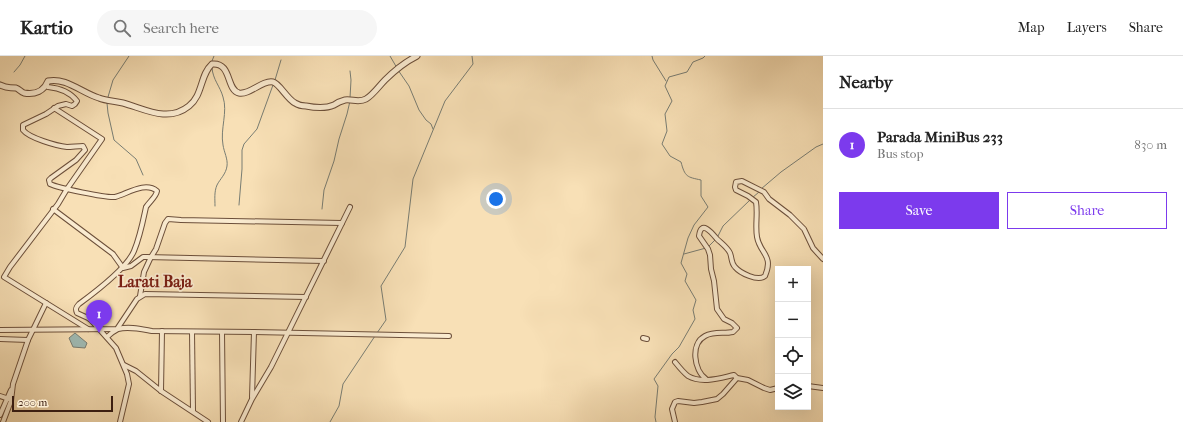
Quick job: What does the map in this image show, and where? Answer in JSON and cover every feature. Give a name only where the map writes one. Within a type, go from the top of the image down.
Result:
[{"type":"street","points":[[0,85],[6,88],[14,88],[24,93],[30,93],[43,90],[48,81],[53,80],[64,82],[99,98],[121,102],[155,114],[173,113],[183,110],[195,100],[207,69],[212,64],[216,63],[224,69],[232,87],[238,93],[265,83],[275,82],[295,103],[324,108],[345,100],[365,100],[405,62],[417,56]]},
{"type":"street","points":[[46,85],[48,87],[62,90],[74,98],[76,101],[75,104],[72,106],[66,104],[58,106],[46,114],[23,125],[22,130],[52,144],[67,147],[83,146],[84,148],[84,152],[81,156],[49,180],[50,184],[100,196],[113,197],[141,188],[151,187],[156,191],[156,195],[146,207],[134,252],[123,268],[76,308],[75,311],[88,318],[107,337],[116,348],[124,365],[129,384],[120,422]]},
{"type":"street","points":[[54,108],[102,139],[67,188],[58,204],[10,266],[4,277],[88,329]]},
{"type":"street","points":[[706,379],[700,373],[696,362],[696,350],[700,340],[704,336],[710,334],[733,332],[737,328],[732,322],[724,319],[717,309],[710,255],[708,249],[699,236],[700,230],[706,228],[711,231],[730,252],[732,262],[737,269],[758,279],[765,276],[768,268],[767,258],[758,243],[756,235],[756,202],[736,190],[736,182],[742,181],[764,192],[769,199],[790,215],[806,233],[813,248],[823,259]]},
{"type":"street","points":[[241,422],[252,399],[271,367],[350,207]]},
{"type":"street","points":[[53,209],[114,254],[123,268]]},
{"type":"street","points":[[140,296],[144,272],[156,249],[164,222],[168,219],[342,223]]},
{"type":"street","points":[[123,268],[131,266],[143,257],[324,261]]},
{"type":"street","points":[[107,337],[117,329],[134,302],[140,296],[145,294],[306,297]]},
{"type":"street","points":[[3,422],[13,384],[28,340],[46,303]]},
{"type":"street","points":[[0,330],[136,329],[192,332],[449,336]]},
{"type":"street","points":[[161,391],[162,331]]},
{"type":"street","points":[[192,332],[193,411]]},
{"type":"street","points":[[222,332],[222,422]]},
{"type":"street","points":[[252,399],[254,332]]},
{"type":"street","points":[[0,339],[28,340]]},
{"type":"street","points":[[675,362],[689,376],[694,378],[716,379],[734,375],[737,378],[748,380],[764,388],[770,390],[775,389]]},
{"type":"street","points":[[124,365],[136,371],[161,391],[208,422]]},
{"type":"street","points":[[675,422],[672,409],[675,402],[702,402],[717,399],[724,394],[737,378]]},
{"type":"street","points":[[811,386],[823,388]]},
{"type":"street","points":[[0,396],[9,400]]},
{"type":"street","points":[[0,414],[9,400]]},
{"type":"water","points":[[75,333],[87,343],[85,348],[73,347],[69,338]]},
{"type":"waterway","points":[[14,72],[25,56]]},
{"type":"waterway","points":[[108,97],[113,80],[129,56]]},
{"type":"waterway","points":[[212,61],[214,56]]},
{"type":"waterway","points":[[390,56],[397,68]]},
{"type":"waterway","points":[[377,333],[386,320],[381,286],[405,247],[413,179],[445,101],[473,64],[472,56]]},
{"type":"waterway","points":[[652,56],[666,81]]},
{"type":"waterway","points":[[656,422],[655,417],[658,386],[654,379],[672,354],[679,347],[695,319],[693,310],[696,300],[685,281],[687,274],[681,263],[688,238],[694,225],[708,207],[701,196],[701,180],[687,176],[681,162],[670,156],[662,144],[667,131],[665,114],[672,101],[665,86],[669,77],[687,72],[693,62],[705,56]]},
{"type":"waterway","points":[[275,80],[281,60]]},
{"type":"waterway","points":[[212,68],[222,93],[225,109],[222,139],[227,163],[225,172],[216,188],[215,206]]},
{"type":"waterway","points":[[398,70],[409,86],[419,110],[431,124],[433,129]]},
{"type":"waterway","points":[[350,71],[350,98]]},
{"type":"waterway","points":[[239,205],[242,150],[244,144],[257,129],[273,85]]},
{"type":"waterway","points":[[322,209],[324,190],[334,161],[350,101]]},
{"type":"waterway","points":[[107,103],[114,140],[136,159],[143,175]]},
{"type":"waterway","points":[[761,189],[781,172],[816,147],[823,144]]},
{"type":"waterway","points":[[752,198],[759,192]]},
{"type":"waterway","points":[[717,238],[723,226],[750,200]]},
{"type":"waterway","points":[[709,246],[715,240]]},
{"type":"waterway","points":[[684,254],[706,248]]},
{"type":"waterway","points":[[330,422],[339,406],[343,384],[375,336]]},
{"type":"place","name":"Parada MiniBus 233","points":[[99,333]]},
{"type":"district","name":"Larati Baja","points":[[155,281]]}]
